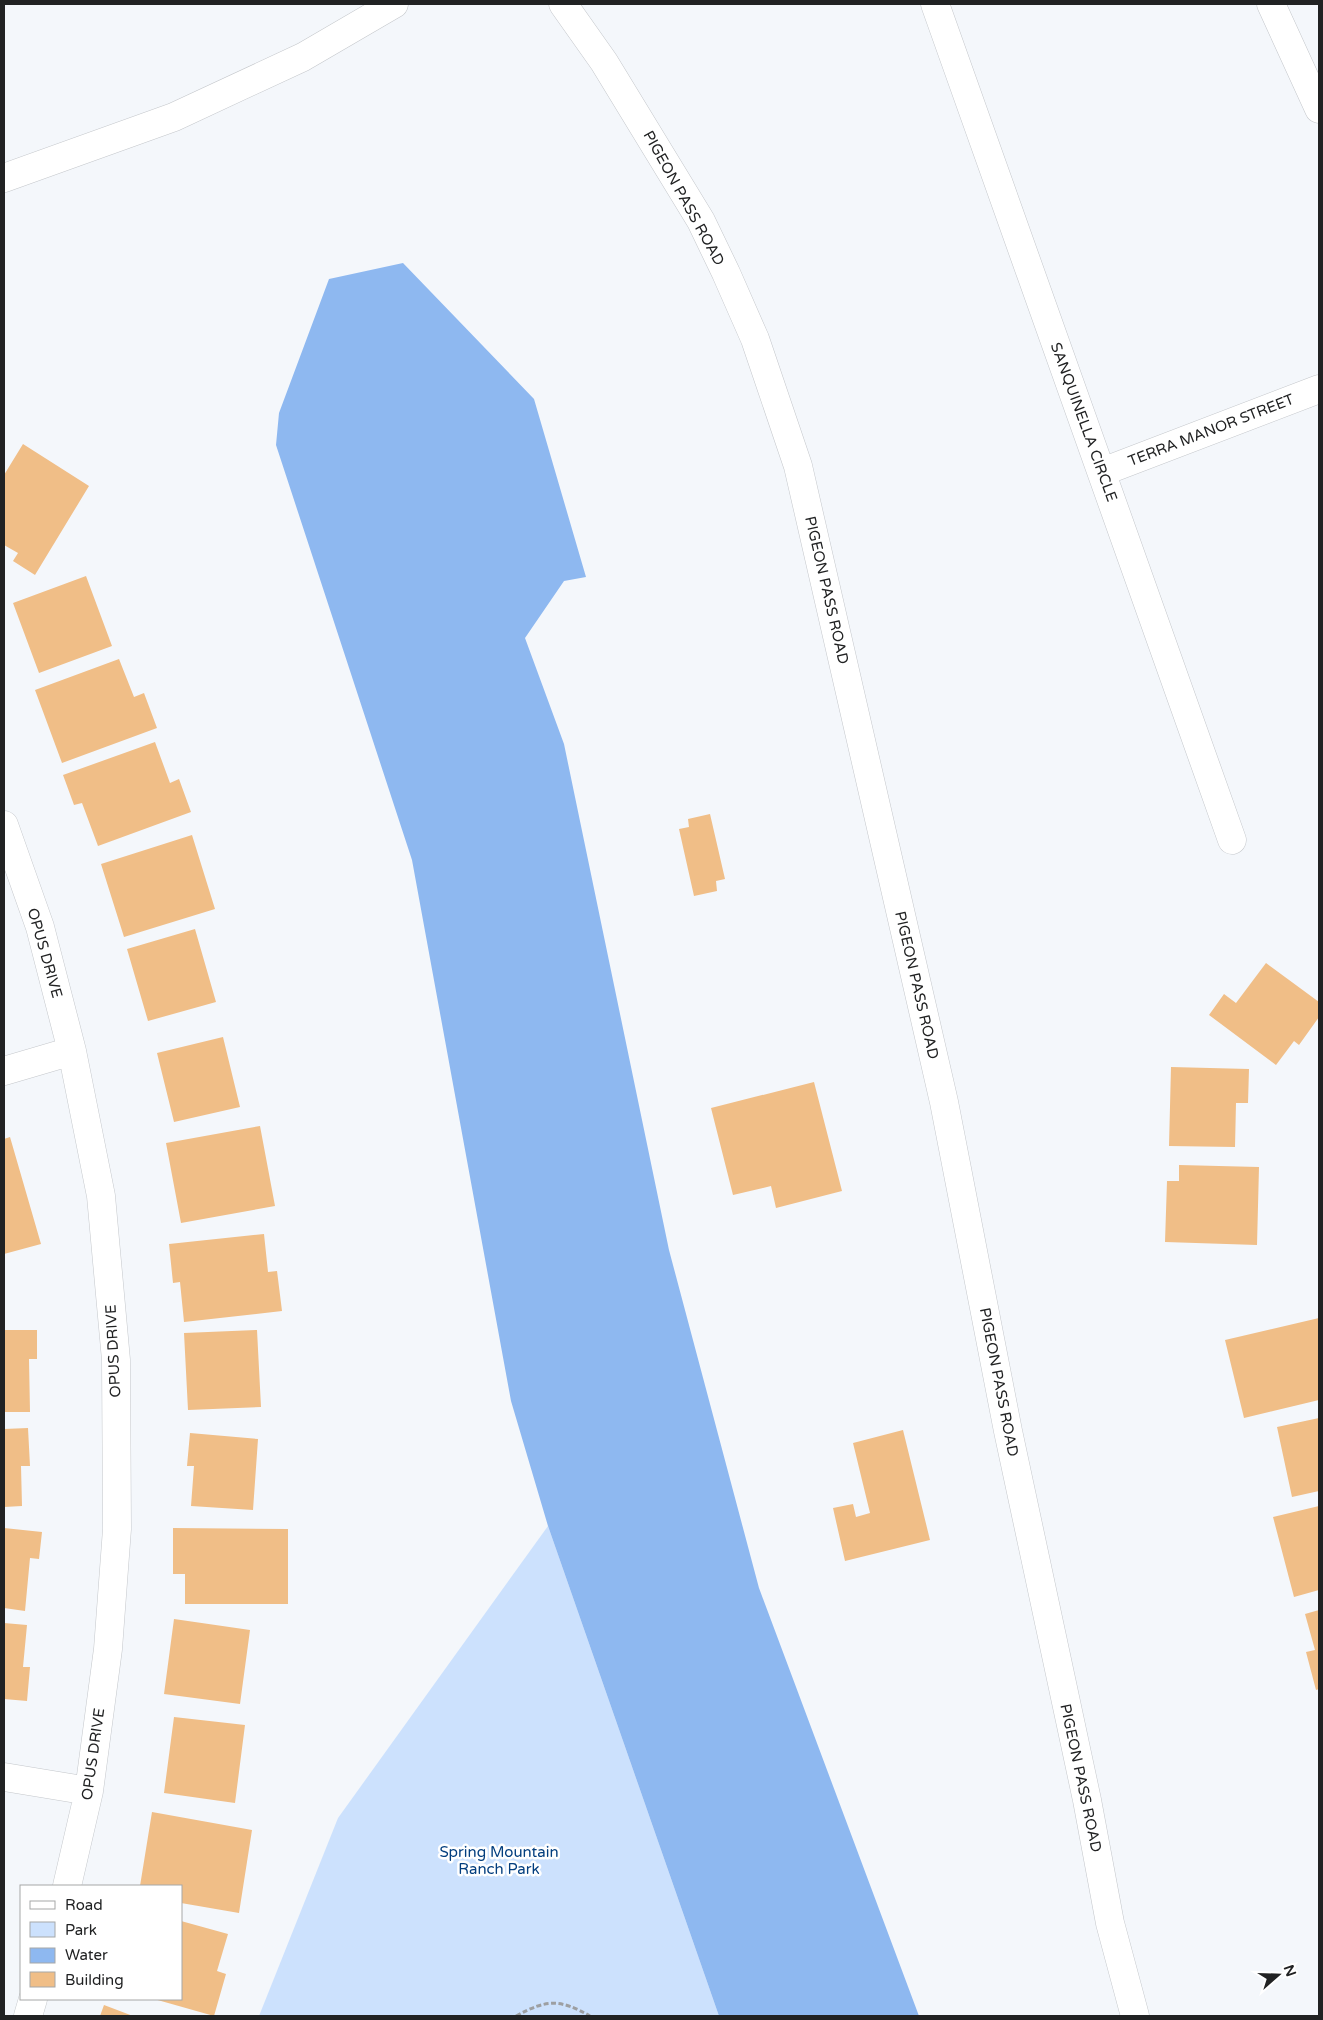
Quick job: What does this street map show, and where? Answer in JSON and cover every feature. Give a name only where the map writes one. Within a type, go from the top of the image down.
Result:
[{"type":"street","points":[[4,178],[174,117],[303,57],[394,4]]},
{"type":"street","name":"PIGEON PASS ROAD","points":[[563,4],[604,62],[701,221],[755,339],[798,466],[944,1102],[1008,1431],[1087,1800],[1110,1923],[1135,2016]]},
{"type":"street","name":"SANQUINELLA CIRCLE","points":[[935,4],[1232,840]]},
{"type":"street","points":[[1271,4],[1319,109]]},
{"type":"street","name":"TERRA MANOR STREET","points":[[1102,472],[1319,388]]},
{"type":"street","name":"OPUS DRIVE","points":[[4,825],[40,927],[72,1051],[101,1196],[116,1360],[118,1530],[108,1648],[89,1791],[67,1885]]},
{"type":"street","points":[[4,1070],[72,1051]]},
{"type":"street","points":[[4,1777],[89,1791]]},
{"type":"street","points":[[28,2016],[33,2000]]},
{"type":"path","points":[[516,2016],[532,2008],[552,2002],[576,2008],[590,2016]]},
{"type":"green space","name":"Spring Mountain Ranch Park","points":[[548,1526],[719,2016],[259,2016],[338,1818]]},
{"type":"water","points":[[403,263],[534,399],[586,577],[564,581],[525,638],[564,744],[669,1250],[759,1588],[919,2016],[719,2016],[548,1526],[511,1401],[412,860],[276,445],[279,413],[329,279]]},
{"type":"building","points":[[23,444],[89,486],[35,575],[13,561],[18,553],[4,545],[4,475]]},
{"type":"building","points":[[86,576],[112,646],[39,673],[13,603]]},
{"type":"building","points":[[119,659],[134,697],[144,693],[157,728],[62,763],[35,690]]},
{"type":"building","points":[[155,742],[170,783],[179,779],[191,812],[98,846],[82,803],[74,805],[63,775]]},
{"type":"building","points":[[710,814],[725,879],[716,881],[717,891],[694,896],[679,829],[689,827],[688,819]]},
{"type":"building","points":[[192,835],[215,909],[124,937],[101,864]]},
{"type":"building","points":[[195,929],[216,1002],[148,1021],[127,949]]},
{"type":"building","points":[[1266,963],[1319,1002],[1319,1017],[1299,1045],[1294,1041],[1276,1065],[1209,1015],[1224,994],[1236,1003]]},
{"type":"building","points":[[223,1037],[240,1107],[174,1122],[157,1053]]},
{"type":"building","points":[[1171,1067],[1249,1069],[1248,1103],[1236,1103],[1235,1147],[1169,1146]]},
{"type":"building","points":[[814,1082],[842,1191],[776,1208],[771,1186],[733,1195],[711,1108]]},
{"type":"building","points":[[260,1126],[275,1206],[181,1223],[166,1143]]},
{"type":"building","points":[[10,1137],[41,1244],[4,1254],[4,1139]]},
{"type":"building","points":[[1179,1165],[1259,1167],[1257,1245],[1165,1242],[1167,1181],[1179,1181]]},
{"type":"building","points":[[264,1234],[268,1272],[277,1271],[282,1311],[184,1322],[180,1282],[173,1283],[169,1244]]},
{"type":"building","points":[[1319,1318],[1319,1400],[1244,1418],[1225,1340]]},
{"type":"building","points":[[4,1330],[37,1330],[37,1359],[29,1359],[30,1412],[4,1412]]},
{"type":"building","points":[[257,1330],[261,1407],[188,1410],[184,1333]]},
{"type":"building","points":[[1319,1418],[1319,1491],[1292,1497],[1277,1427]]},
{"type":"building","points":[[28,1428],[30,1466],[21,1466],[22,1506],[4,1507],[4,1429]]},
{"type":"building","points":[[903,1430],[930,1540],[845,1561],[833,1508],[853,1504],[856,1517],[870,1513],[853,1443]]},
{"type":"building","points":[[190,1433],[258,1439],[253,1510],[191,1506],[194,1466],[187,1466]]},
{"type":"building","points":[[1319,1506],[1319,1590],[1294,1597],[1273,1517]]},
{"type":"building","points":[[4,1528],[42,1532],[39,1559],[30,1558],[25,1611],[4,1608]]},
{"type":"building","points":[[173,1528],[288,1529],[288,1604],[185,1604],[185,1574],[173,1574]]},
{"type":"building","points":[[1319,1610],[1319,1689],[1316,1690],[1306,1652],[1315,1650],[1305,1614]]},
{"type":"building","points":[[174,1619],[250,1630],[240,1704],[164,1694]]},
{"type":"building","points":[[4,1623],[27,1625],[23,1667],[30,1667],[27,1701],[4,1699]]},
{"type":"building","points":[[174,1717],[245,1725],[235,1803],[164,1793]]},
{"type":"building","points":[[152,1812],[252,1830],[239,1913],[182,1903],[182,1885],[140,1885]]},
{"type":"building","points":[[182,1921],[228,1934],[217,1971],[226,1974],[214,2016],[158,2000],[182,2000]]},
{"type":"building","points":[[104,2005],[133,2016],[100,2016]]}]
